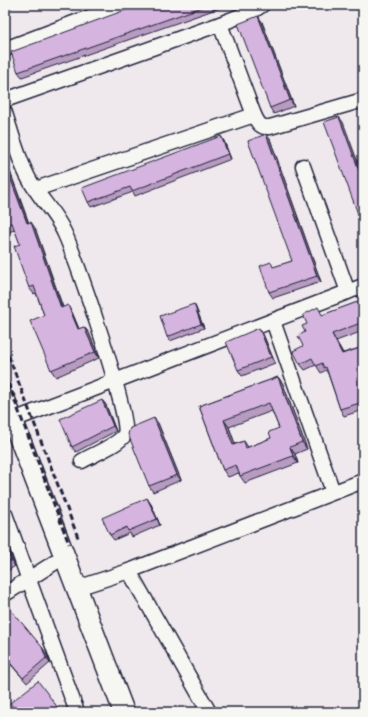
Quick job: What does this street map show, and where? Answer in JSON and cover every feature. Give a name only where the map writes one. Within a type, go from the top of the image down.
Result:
[{"type":"street","points":[[5,49],[121,5]]},
{"type":"street","points":[[5,100],[220,24],[253,11],[262,5]]},
{"type":"street","points":[[220,24],[254,115],[260,125],[270,127],[363,100]]},
{"type":"street","points":[[5,113],[25,173],[53,211],[71,246],[115,382],[124,418],[126,434],[115,443],[82,461]]},
{"type":"street","points":[[36,189],[254,115]]},
{"type":"street","points":[[303,166],[348,292]]},
{"type":"street","points":[[13,420],[363,286]]},
{"type":"street","points":[[274,321],[333,492]]},
{"type":"street","points":[[5,400],[124,712]]},
{"type":"street","points":[[77,588],[129,571],[363,481]]},
{"type":"street","points":[[5,514],[77,712]]},
{"type":"street","points":[[5,594],[65,556]]},
{"type":"street","points":[[129,571],[209,712]]},
{"type":"building","points":[[139,5],[208,5],[18,72],[11,52]]},
{"type":"building","points":[[258,16],[290,100],[270,108],[238,24]]},
{"type":"building","points":[[339,117],[363,181],[363,223],[362,221],[361,222],[324,122]]},
{"type":"building","points":[[266,134],[317,276],[269,292],[260,266],[271,262],[273,267],[292,261],[248,141]]},
{"type":"building","points":[[221,136],[228,154],[132,191],[130,187],[88,202],[82,188]]},
{"type":"building","points":[[5,164],[27,223],[31,222],[61,308],[68,305],[78,329],[84,327],[95,352],[51,370],[30,321],[44,315],[34,286],[29,288],[14,246],[20,244],[12,223],[5,225]]},
{"type":"building","points":[[363,300],[363,322],[332,334],[342,354],[363,347],[363,402],[340,409],[326,367],[324,368],[322,363],[316,366],[312,358],[300,364],[293,351],[303,346],[298,336],[305,332],[302,326],[307,324],[303,315],[318,307],[322,315]]},
{"type":"building","points":[[194,304],[201,324],[167,337],[160,316]]},
{"type":"building","points":[[259,328],[271,357],[238,370],[226,342]]},
{"type":"building","points":[[278,377],[302,442],[290,447],[293,456],[240,476],[236,465],[223,470],[199,406]],"holes":[[[269,403],[279,428],[269,432],[271,438],[246,448],[244,441],[233,445],[224,420]]]},
{"type":"building","points":[[102,400],[113,426],[72,447],[60,419]]},
{"type":"building","points":[[154,418],[177,475],[149,486],[128,434],[130,428]]},
{"type":"building","points":[[147,498],[157,519],[128,531],[127,527],[110,535],[102,518]]},
{"type":"building","points":[[5,546],[11,560],[5,565]]},
{"type":"building","points":[[5,604],[42,647],[46,658],[23,678],[5,657]]},
{"type":"building","points":[[38,681],[61,712],[17,712],[10,703]]},
{"type":"railway","points":[[5,347],[79,540]]},
{"type":"railway","points":[[5,375],[69,544]]}]
